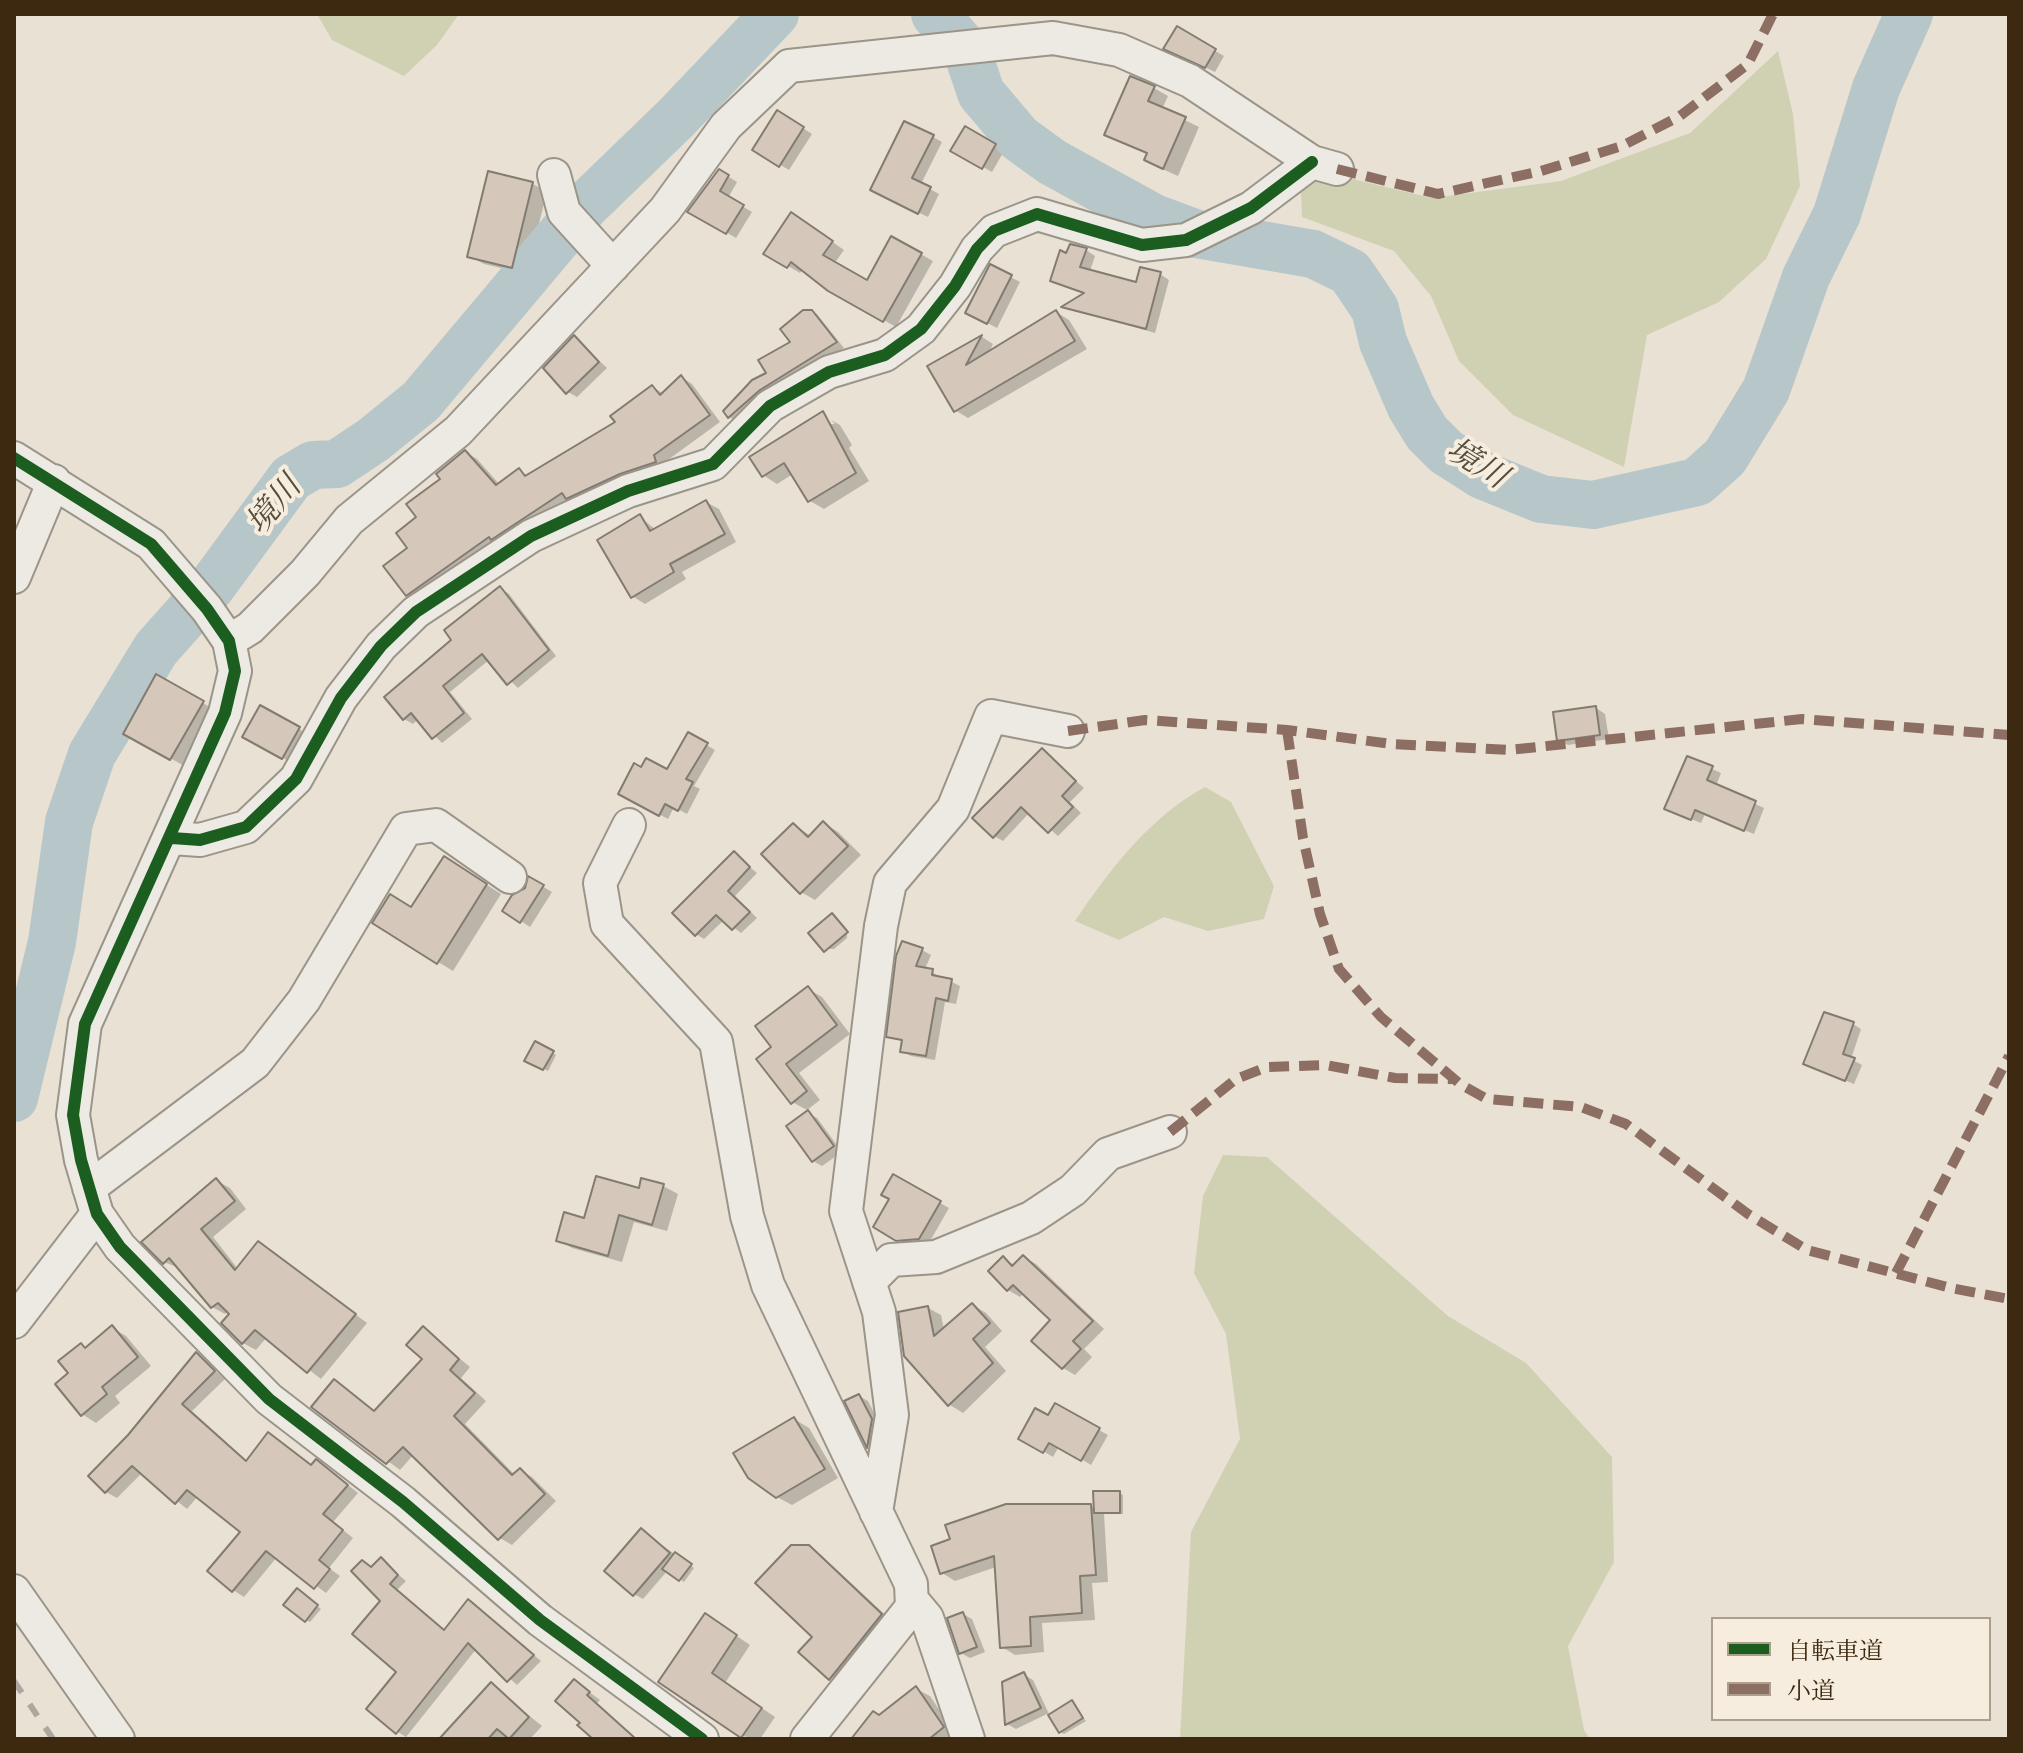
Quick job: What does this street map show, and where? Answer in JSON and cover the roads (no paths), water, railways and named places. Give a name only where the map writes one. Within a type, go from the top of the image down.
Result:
[{"type":"street","points":[[172,838],[200,840],[246,827],[296,779],[341,698],[381,646],[416,612],[531,536],[628,491],[713,464],[770,406],[829,372],[885,355],[921,329],[955,286],[977,249],[994,231],[1037,214],[1142,245],[1186,240],[1251,208],[1324,166],[1190,81],[1119,50],[1053,38],[789,66],[726,126],[665,210],[458,431],[349,520],[305,573],[250,628],[229,641]]},
{"type":"street","points":[[554,175],[572,221],[613,266]]},
{"type":"street","points":[[14,458],[130,529],[168,561],[229,641],[235,671],[225,713],[172,838],[124,931],[85,1024],[73,1115],[93,1201],[120,1247],[269,1399],[403,1502],[540,1620],[702,1739]]},
{"type":"street","points":[[14,577],[54,481]]},
{"type":"street","points":[[876,1512],[892,1415],[879,1312],[846,1211],[890,883],[953,809],[991,716],[1068,731]]},
{"type":"street","points":[[14,1322],[93,1201],[255,1063],[304,1000],[406,829],[436,825],[510,877]]},
{"type":"street","points":[[629,825],[600,883],[607,924],[716,1042],[747,1216],[768,1285],[911,1584],[912,1607],[902,1622],[807,1739]]},
{"type":"street","points":[[869,1282],[891,1260],[936,1257],[1031,1218],[1073,1190],[1108,1154],[1170,1132]]},
{"type":"street","points":[[14,1591],[118,1739]]},
{"type":"street","points":[[912,1600],[927,1618],[968,1739]]},
{"type":"waterway","name":"境川","points":[[14,1098],[52,942],[69,822],[92,754],[156,649],[211,587],[291,478],[313,465],[337,464],[421,401],[585,206],[676,118],[775,14]]},
{"type":"waterway","name":"境川","points":[[935,14],[967,51],[981,93],[1019,138],[1052,162],[1154,218],[1197,234],[1313,254],[1350,272],[1375,309],[1383,342],[1411,407],[1427,433],[1446,452],[1482,475],[1541,499],[1593,505],[1697,482],[1725,457],[1766,390],[1806,277],[1837,214],[1876,88],[1909,14]]},
{"type":"railway","points":[[14,1681],[53,1739]]}]
